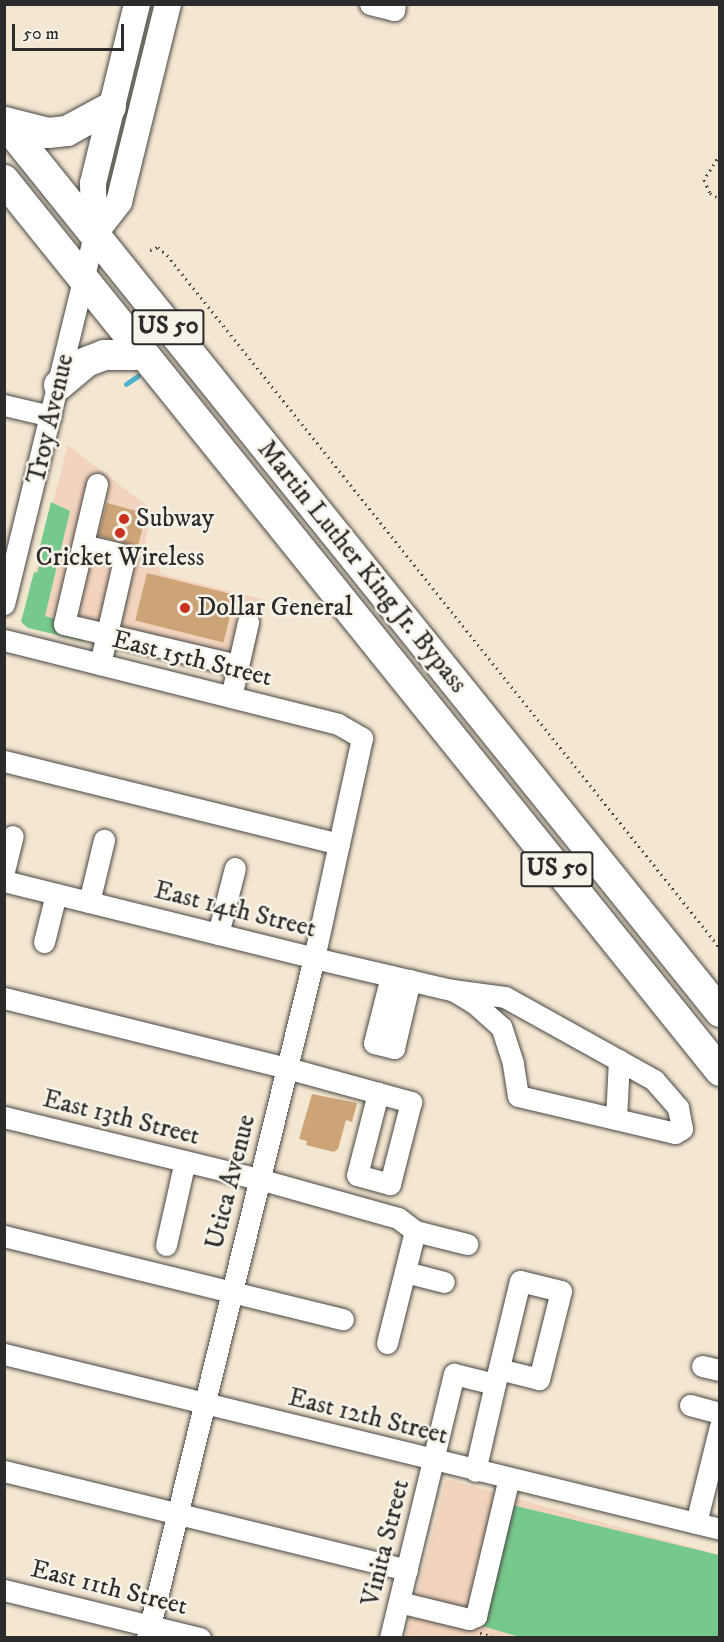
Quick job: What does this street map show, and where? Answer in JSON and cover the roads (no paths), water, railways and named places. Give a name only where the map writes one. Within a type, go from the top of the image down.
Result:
[{"type":"highway","points":[[5,122],[48,133],[67,131],[111,107]]},
{"type":"highway","name":"Martin Luther King Jr. Bypass","points":[[5,122],[720,1012]]},
{"type":"highway","name":"Martin Luther King Jr. Bypass","points":[[4,180],[141,355],[720,1071]]},
{"type":"highway","points":[[59,385],[86,362],[104,355],[141,355]]},
{"type":"main road","name":"Troy Avenue","points":[[94,234],[93,183],[137,4]]},
{"type":"main road","name":"Troy Avenue","points":[[94,234],[119,202],[168,4]]},
{"type":"street","points":[[370,4],[394,10],[395,4]]},
{"type":"street","name":"Troy Avenue","points":[[4,603],[14,527],[51,416],[94,234]]},
{"type":"street","points":[[4,405],[51,416]]},
{"type":"street","points":[[98,484],[64,624],[238,664]]},
{"type":"street","points":[[83,545],[125,555],[100,664]]},
{"type":"street","points":[[231,697],[248,621]]},
{"type":"street","name":"East 15th Street","points":[[4,640],[338,724],[362,738]]},
{"type":"street","name":"Utica Avenue","points":[[149,1632],[314,958],[362,738]]},
{"type":"street","points":[[4,761],[339,844]]},
{"type":"street","points":[[4,871],[13,836]]},
{"type":"street","points":[[89,902],[104,840]]},
{"type":"street","points":[[218,934],[235,868]]},
{"type":"street","name":"East 14th Street","points":[[4,881],[452,990]]},
{"type":"street","points":[[44,942],[57,894]]},
{"type":"street","points":[[452,990],[506,997],[654,1080],[678,1108],[683,1124],[675,1133],[518,1096],[513,1063],[501,1027],[474,1003],[452,990]]},
{"type":"street","points":[[4,998],[287,1068],[411,1102],[390,1184],[357,1175],[378,1093]]},
{"type":"street","points":[[616,1119],[619,1060]]},
{"type":"street","name":"East 13th Street","points":[[4,1117],[259,1179],[398,1218],[415,1232]]},
{"type":"street","points":[[166,1245],[185,1161]]},
{"type":"street","points":[[387,1343],[415,1232],[467,1245]]},
{"type":"street","points":[[4,1236],[343,1319]]},
{"type":"street","points":[[405,1272],[444,1282]]},
{"type":"street","points":[[475,1471],[497,1377],[520,1281],[561,1291],[539,1379],[497,1377]]},
{"type":"street","name":"East 12th Street","points":[[4,1354],[434,1461],[720,1529]]},
{"type":"street","name":"Vinita Street","points":[[390,1638],[454,1374],[497,1377]]},
{"type":"street","points":[[690,1405],[720,1413]]},
{"type":"street","points":[[696,1523],[720,1426]]},
{"type":"street","points":[[4,1471],[407,1570]]},
{"type":"street","points":[[399,1602],[469,1619],[476,1616],[508,1478]]},
{"type":"street","name":"East 11th Street","points":[[4,1590],[149,1632],[200,1638]]},
{"type":"waterway","points":[[126,384],[138,376]]},
{"type":"place","name":"Subway","points":[[124,519]]},
{"type":"place","name":"Cricket Wireless","points":[[120,533]]},
{"type":"place","name":"Dollar General","points":[[185,608]]}]
